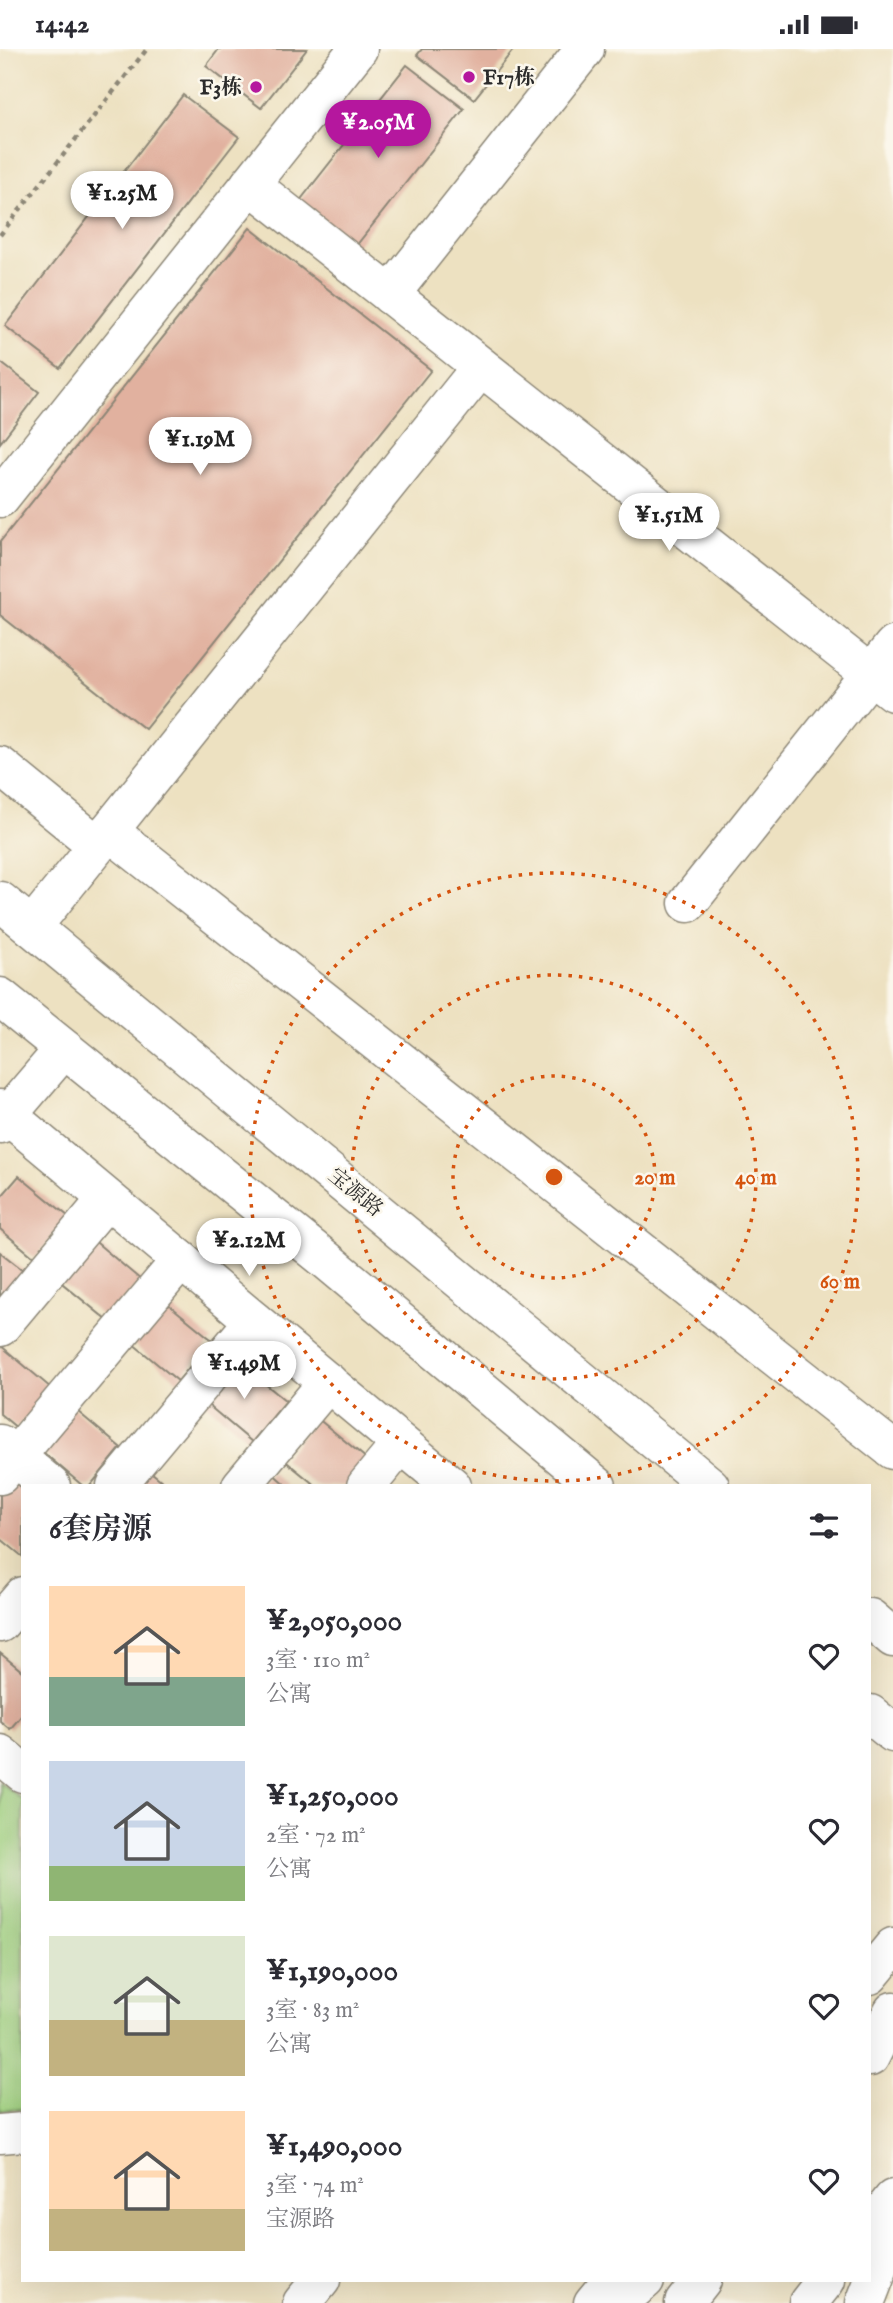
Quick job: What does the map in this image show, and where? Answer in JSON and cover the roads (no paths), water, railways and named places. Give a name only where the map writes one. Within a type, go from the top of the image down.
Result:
[{"type":"street","points":[[0,498],[358,49]]},
{"type":"street","points":[[390,295],[585,49]]},
{"type":"street","points":[[250,184],[481,367],[886,670],[688,904]]},
{"type":"street","points":[[32,927],[481,367]]},
{"type":"street","points":[[0,766],[103,838],[893,1450]]},
{"type":"street","name":"宝源路","points":[[0,901],[708,1484]]},
{"type":"street","points":[[0,997],[325,1259],[595,1484]]},
{"type":"street","points":[[64,1049],[2,1116],[107,1199],[450,1484]]},
{"type":"street","points":[[0,1327],[107,1199]]},
{"type":"street","points":[[48,1484],[5,1459],[181,1260]]},
{"type":"street","points":[[118,1484],[254,1321]]},
{"type":"street","points":[[243,1484],[328,1382]]},
{"type":"street","points":[[368,1484],[401,1444]]},
{"type":"street","points":[[0,1623],[21,1598]]},
{"type":"street","points":[[871,1619],[893,1638]]},
{"type":"street","points":[[871,1715],[893,1733]]},
{"type":"street","points":[[871,1974],[893,1947]]},
{"type":"street","points":[[871,2055],[893,2011]]},
{"type":"street","points":[[871,2077],[893,2051]]},
{"type":"street","points":[[0,2134],[21,2132]]},
{"type":"street","points":[[871,2227],[893,2199]]},
{"type":"street","points":[[865,2303],[893,2231]]},
{"type":"street","points":[[302,2303],[319,2282]]},
{"type":"street","points":[[593,2303],[610,2282]]},
{"type":"street","points":[[618,2303],[643,2282]]},
{"type":"street","points":[[684,2303],[700,2282]]},
{"type":"street","points":[[808,2303],[825,2282]]},
{"type":"place","name":"F17栋","points":[[469,77]]},
{"type":"place","name":"F3栋","points":[[256,87]]}]
